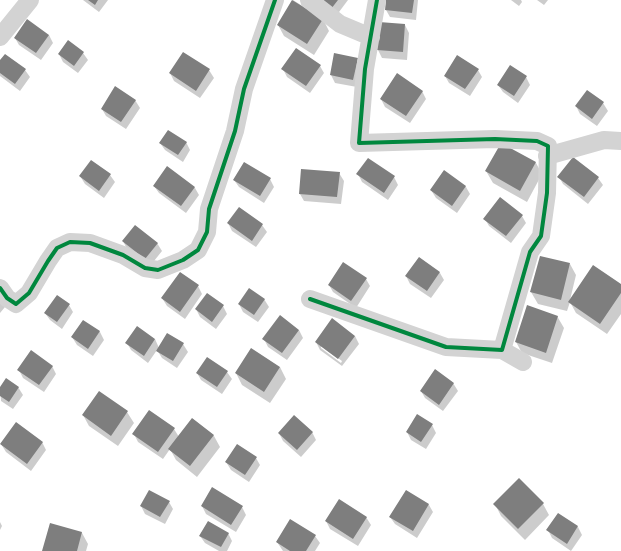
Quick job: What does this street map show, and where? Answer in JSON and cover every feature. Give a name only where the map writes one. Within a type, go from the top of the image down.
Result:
[{"type":"street","points":[[0,37],[30,0]]},
{"type":"street","points":[[0,288],[8,298],[16,304],[29,293],[57,248],[70,242],[90,243],[123,255],[145,268],[158,270],[183,260],[198,250],[208,232],[209,209],[235,131],[244,90],[275,0]]},
{"type":"street","points":[[309,0],[340,24],[371,37]]},
{"type":"street","points":[[377,0],[365,69],[360,143],[450,140],[537,141],[548,146],[547,193],[541,236],[530,252],[502,350]]},
{"type":"street","points":[[547,156],[604,140],[621,141]]},
{"type":"street","points":[[310,299],[446,347],[502,350],[523,362]]},
{"type":"building","points":[[88,0],[98,0],[95,5]]},
{"type":"building","points":[[292,0],[323,19],[307,44],[277,25]]},
{"type":"building","points":[[319,0],[338,0],[331,9]]},
{"type":"building","points":[[386,0],[414,0],[412,13],[385,10]]},
{"type":"building","points":[[27,19],[49,35],[36,53],[14,38]]},
{"type":"building","points":[[379,22],[405,24],[403,52],[377,50]]},
{"type":"building","points":[[68,40],[84,52],[74,66],[58,54]]},
{"type":"building","points":[[296,48],[321,65],[306,86],[281,69]]},
{"type":"building","points":[[183,52],[210,69],[196,91],[169,73]]},
{"type":"building","points":[[334,53],[358,58],[353,80],[330,75]]},
{"type":"building","points":[[5,54],[26,69],[15,84],[0,73],[0,60]]},
{"type":"building","points":[[457,55],[479,69],[465,89],[444,76]]},
{"type":"building","points":[[510,65],[527,76],[514,96],[497,85]]},
{"type":"building","points":[[397,73],[423,91],[406,116],[380,99]]},
{"type":"building","points":[[115,86],[136,100],[121,122],[101,109]]},
{"type":"building","points":[[587,90],[604,102],[592,119],[575,106]]},
{"type":"building","points":[[168,130],[187,142],[178,155],[159,143]]},
{"type":"building","points":[[501,143],[536,162],[520,191],[485,171]]},
{"type":"building","points":[[573,157],[599,177],[584,197],[557,177]]},
{"type":"building","points":[[368,158],[395,176],[384,193],[356,174]]},
{"type":"building","points":[[91,160],[111,174],[99,191],[79,176]]},
{"type":"building","points":[[244,162],[271,178],[260,196],[233,180]]},
{"type":"building","points":[[167,166],[195,187],[181,206],[153,186]]},
{"type":"building","points":[[301,169],[340,172],[337,197],[299,194]]},
{"type":"building","points":[[444,170],[466,186],[452,206],[430,190]]},
{"type":"building","points":[[500,197],[523,215],[506,236],[483,219]]},
{"type":"building","points":[[239,207],[263,224],[252,241],[227,223]]},
{"type":"building","points":[[135,225],[158,243],[145,259],[122,241]]},
{"type":"building","points":[[540,256],[570,263],[561,300],[530,292]]},
{"type":"building","points":[[419,257],[440,272],[427,291],[405,276]]},
{"type":"building","points":[[343,262],[367,278],[351,301],[328,285]]},
{"type":"building","points":[[593,265],[621,284],[621,293],[600,324],[568,302]]},
{"type":"building","points":[[180,272],[199,285],[180,312],[161,298]]},
{"type":"building","points":[[249,288],[265,299],[254,315],[238,304]]},
{"type":"building","points":[[207,293],[224,305],[212,322],[195,309]]},
{"type":"building","points":[[57,295],[70,304],[57,322],[44,313]]},
{"type":"building","points":[[527,305],[558,316],[546,353],[515,342]]},
{"type":"building","points":[[280,315],[299,330],[282,353],[262,339]]},
{"type":"building","points":[[332,318],[355,336],[338,359],[315,342]]},
{"type":"building","points":[[83,320],[100,331],[88,349],[71,337]]},
{"type":"building","points":[[137,326],[155,339],[144,356],[125,343]]},
{"type":"building","points":[[167,333],[184,343],[173,361],[156,351]]},
{"type":"building","points":[[251,348],[280,367],[264,392],[235,373]]},
{"type":"building","points":[[31,350],[53,366],[39,385],[17,370]]},
{"type":"building","points":[[207,357],[228,371],[217,387],[196,373]]},
{"type":"building","points":[[435,369],[454,383],[439,405],[420,391]]},
{"type":"building","points":[[6,378],[19,387],[9,402],[0,396],[0,387]]},
{"type":"building","points":[[99,391],[128,411],[111,436],[82,415]]},
{"type":"building","points":[[149,410],[175,428],[158,452],[132,434]]},
{"type":"building","points":[[417,414],[433,424],[421,442],[406,432]]},
{"type":"building","points":[[294,415],[313,432],[297,450],[278,433]]},
{"type":"building","points":[[192,418],[214,435],[190,466],[168,449]]},
{"type":"building","points":[[16,422],[43,442],[27,464],[0,444]]},
{"type":"building","points":[[237,444],[257,457],[245,475],[225,462]]},
{"type":"building","points":[[519,478],[544,503],[518,529],[493,504]]},
{"type":"building","points":[[212,487],[243,506],[231,525],[201,506]]},
{"type":"building","points":[[149,490],[170,501],[160,517],[140,506]]},
{"type":"building","points":[[406,490],[429,504],[413,531],[389,517]]},
{"type":"building","points":[[339,499],[367,517],[353,539],[325,521]]},
{"type":"building","points":[[558,513],[578,526],[567,544],[546,530]]},
{"type":"building","points":[[290,519],[316,535],[306,551],[290,551],[276,542]]},
{"type":"building","points":[[208,521],[229,533],[221,547],[199,536]]},
{"type":"building","points":[[50,523],[82,532],[77,551],[42,551]]},
{"type":"cycle path","points":[[0,288],[7,298],[16,304],[29,293],[57,248],[70,242],[90,243],[123,255],[145,268],[158,270],[183,260],[198,250],[207,232],[209,209],[235,131],[244,89],[275,0]]},
{"type":"cycle path","points":[[310,299],[446,347],[502,350],[530,252],[541,236],[547,193],[548,146],[537,141],[495,139],[359,143],[365,69],[377,0]]}]
